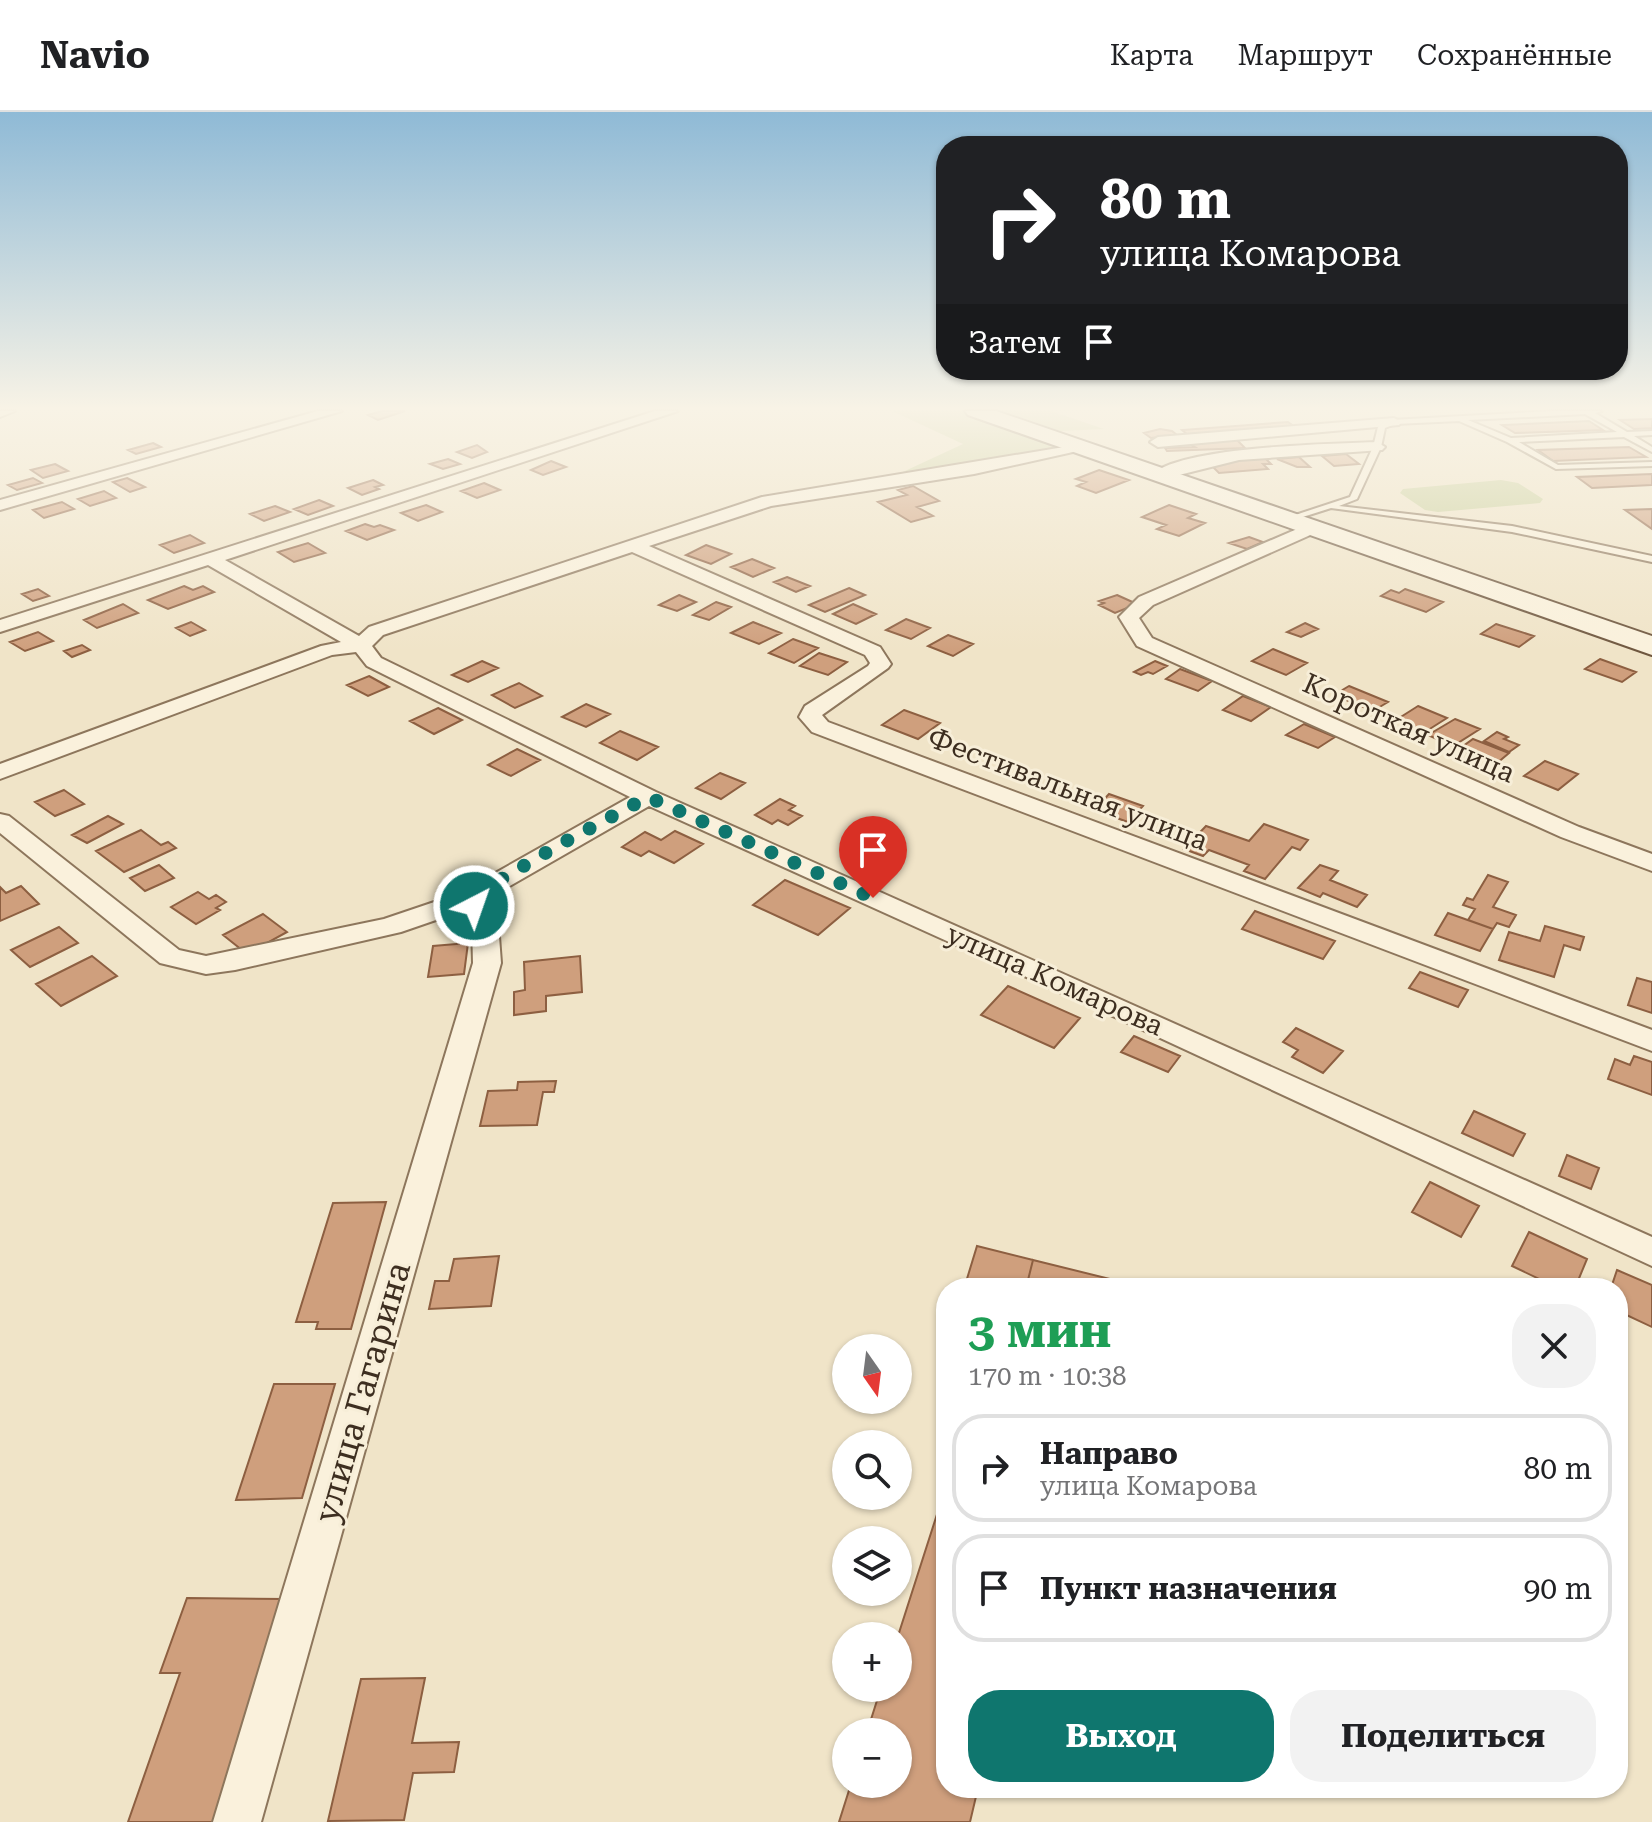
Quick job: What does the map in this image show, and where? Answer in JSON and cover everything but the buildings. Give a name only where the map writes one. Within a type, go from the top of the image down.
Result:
[{"type":"street","points":[[0,505],[51,491]]},
{"type":"street","points":[[0,626],[420,491]]},
{"type":"street","points":[[0,772],[328,650],[367,653],[376,631],[578,562],[768,501],[834,491]]},
{"type":"street","points":[[1214,491],[1308,518],[1652,646]]},
{"type":"street","name":"Короткая улица","points":[[1308,518],[1146,601],[1129,617],[1144,642],[1570,832],[1652,863]]},
{"type":"street","name":"Фестивальная улица","points":[[634,546],[873,651],[881,664],[813,711],[810,717],[820,727],[1652,1041]]},
{"type":"street","name":"улица Комарова","points":[[209,558],[367,653],[648,797],[1127,1011],[1652,1252]]},
{"type":"street","points":[[0,821],[170,957],[206,965],[391,926],[467,900],[557,846],[648,797]]},
{"type":"street","name":"улица Гагарина","points":[[237,1822],[487,963],[485,923],[467,900]]},
{"type":"lane","points":[[1308,518],[1353,499],[1357,491]]},
{"type":"lane","points":[[1308,518],[1512,529],[1652,559]]},
{"type":"green space","points":[[1530,491],[1543,499],[1540,503],[1438,512],[1425,510],[1400,493]]},
{"type":"route","points":[[474,906],[467,900],[557,846],[648,797],[873,898]]}]
